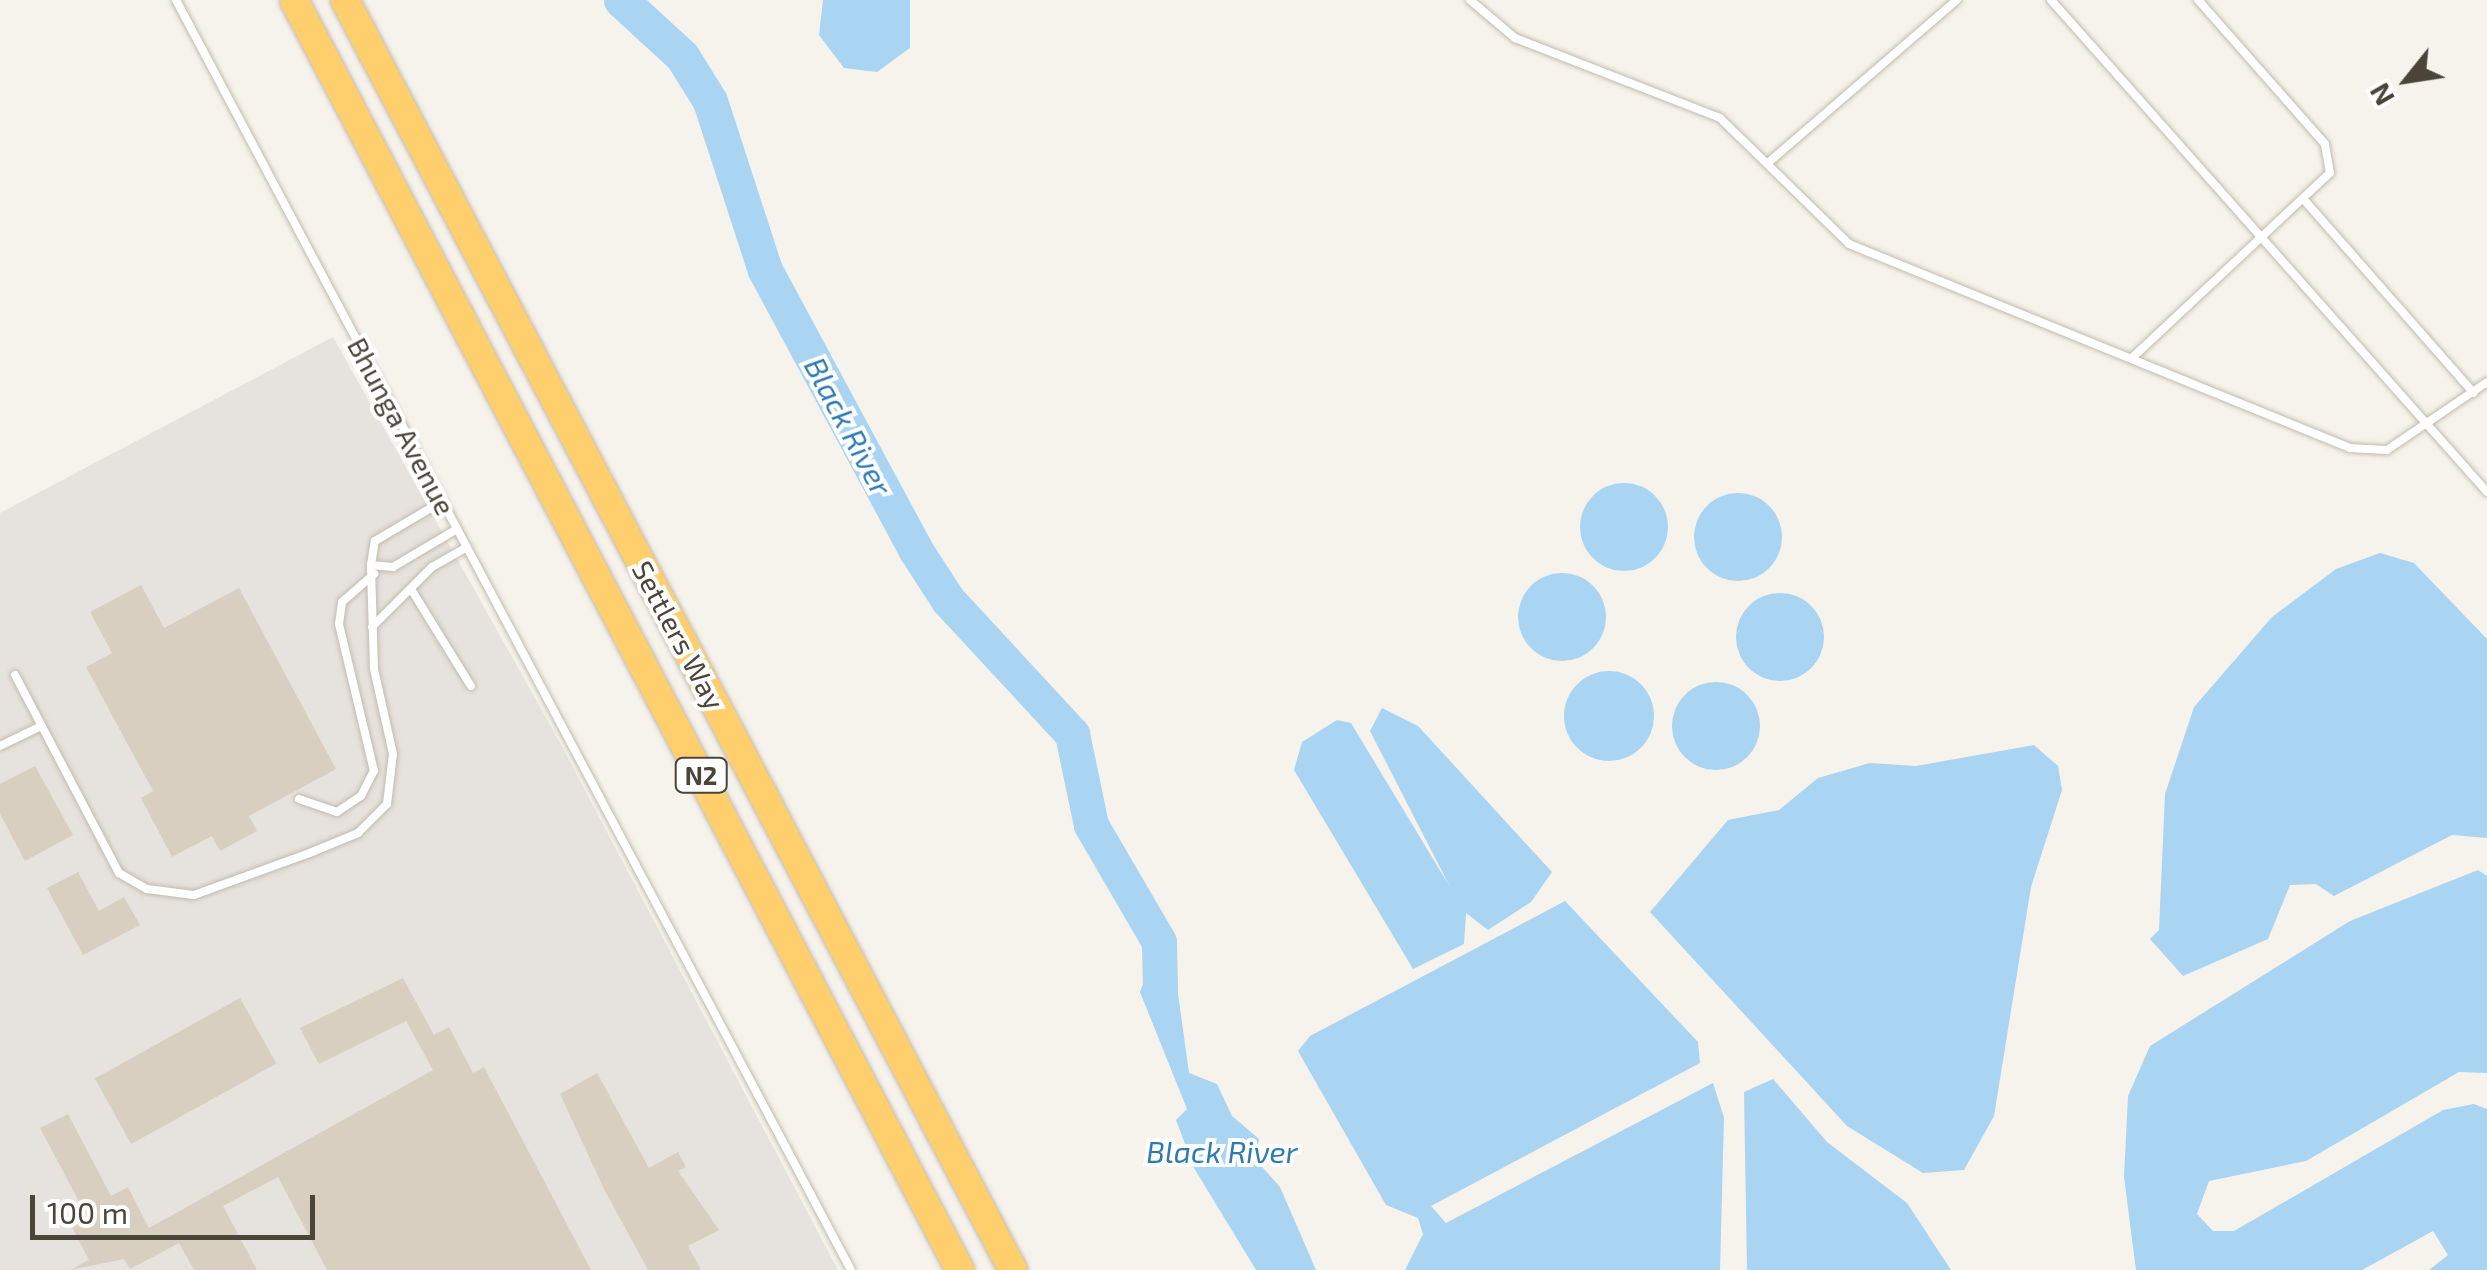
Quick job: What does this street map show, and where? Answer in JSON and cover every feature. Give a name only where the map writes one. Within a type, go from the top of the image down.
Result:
[{"type":"highway","name":"Settlers Way","points":[[294,0],[960,1270]]},
{"type":"highway","name":"Settlers Way","points":[[345,0],[1011,1264]]},
{"type":"lane","name":"Bhunga Avenue","points":[[176,0],[851,1270]]},
{"type":"lane","points":[[1470,0],[1515,38],[1720,118],[1849,244],[2350,448],[2387,450],[2430,426],[2487,382]]},
{"type":"lane","points":[[1769,162],[1957,0]]},
{"type":"lane","points":[[2052,0],[2487,492]]},
{"type":"lane","points":[[2132,358],[2306,202],[2330,173],[2325,144],[2198,0]]},
{"type":"lane","points":[[2306,202],[2474,394]]},
{"type":"lane","points":[[15,675],[36,728],[119,873],[146,889],[194,896],[379,817],[392,754],[372,627],[375,541],[441,502]]},
{"type":"lane","points":[[299,799],[337,812],[361,796],[374,770],[339,624],[342,602],[372,570],[392,567],[456,528]]},
{"type":"lane","points":[[372,627],[411,589],[467,547]]},
{"type":"lane","points":[[411,589],[470,686]]},
{"type":"lane","points":[[0,746],[36,728]]},
{"type":"shaded area","points":[[333,337],[559,741],[838,1270],[0,1270],[0,513]]},
{"type":"water","points":[[823,0],[910,0],[910,48],[877,72],[844,68],[819,35]]},
{"type":"water","points":[[1624,483],[1655,496],[1668,527],[1655,558],[1624,571],[1593,558],[1580,527],[1593,496]]},
{"type":"water","points":[[1738,493],[1769,506],[1782,537],[1769,568],[1738,581],[1707,568],[1694,537],[1707,506]]},
{"type":"water","points":[[2380,553],[2414,563],[2487,639],[2487,838],[2452,835],[2334,896],[2316,884],[2290,885],[2268,939],[2183,976],[2150,939],[2159,930],[2165,794],[2194,707],[2272,617],[2336,569]]},
{"type":"water","points":[[1562,573],[1587,580],[1599,592],[1606,617],[1599,642],[1587,654],[1562,661],[1537,654],[1525,642],[1518,617],[1525,592],[1537,580]]},
{"type":"water","points":[[1780,593],[1797,596],[1811,606],[1821,620],[1821,654],[1811,668],[1797,678],[1780,681],[1763,678],[1749,668],[1739,654],[1736,637],[1739,620],[1749,606],[1763,596]]},
{"type":"water","points":[[1609,671],[1634,679],[1646,691],[1654,716],[1646,741],[1634,753],[1609,761],[1584,753],[1572,741],[1564,716],[1572,691],[1584,679]]},
{"type":"water","points":[[1716,682],[1741,689],[1753,701],[1760,726],[1753,751],[1741,763],[1716,770],[1691,763],[1679,751],[1672,726],[1679,701],[1691,689]]},
{"type":"water","points":[[1382,708],[1418,726],[1552,872],[1531,902],[1488,930],[1466,913],[1464,944],[1413,969],[1294,770],[1302,742],[1337,720],[1351,723],[1450,887],[1370,731]]},
{"type":"water","points":[[2034,745],[2058,766],[2062,790],[2031,887],[1994,1116],[1964,1170],[1923,1173],[1847,1126],[1650,912],[1728,820],[1779,810],[1818,778],[1870,763],[1916,766]]},
{"type":"water","points":[[2478,870],[2487,876],[2487,1073],[2459,1072],[2306,1161],[2209,1181],[2197,1214],[2213,1231],[2234,1231],[2443,1110],[2474,1104],[2487,1109],[2487,1270],[2429,1270],[2448,1255],[2433,1231],[2362,1270],[2136,1270],[2124,1177],[2128,1096],[2150,1046],[2350,921]]},
{"type":"water","points":[[1565,901],[1698,1042],[1700,1063],[1431,1206],[1446,1223],[1713,1083],[1724,1118],[1720,1270],[1405,1270],[1423,1234],[1418,1218],[1386,1205],[1298,1051],[1310,1036]]},
{"type":"water","name":"Black River","points":[[1159,942],[1172,950],[1189,1073],[1217,1084],[1232,1116],[1259,1139],[1255,1159],[1280,1187],[1316,1270],[1256,1270],[1194,1168],[1176,1120],[1187,1109],[1140,992]]},
{"type":"water","points":[[1773,1079],[1827,1142],[1907,1203],[1951,1270],[1747,1270],[1744,1092]]},
{"type":"building","points":[[141,585],[164,628],[239,588],[336,769],[249,816],[257,831],[220,851],[212,836],[172,857],[141,798],[153,791],[86,667],[112,653],[90,612]]},
{"type":"building","points":[[35,766],[73,835],[25,861],[0,814],[0,784]]},
{"type":"building","points":[[78,872],[99,911],[124,897],[140,925],[83,955],[47,888]]},
{"type":"building","points":[[403,978],[434,1035],[449,1027],[473,1073],[484,1067],[591,1270],[327,1270],[278,1177],[223,1206],[257,1270],[194,1270],[179,1243],[130,1269],[124,1259],[70,1270],[89,1260],[68,1219],[84,1211],[40,1128],[68,1114],[111,1196],[128,1187],[149,1228],[433,1070],[406,1021],[319,1064],[300,1028]]},
{"type":"building","points":[[240,998],[276,1064],[131,1144],[95,1078]]},
{"type":"building","points":[[597,1073],[649,1168],[678,1152],[686,1167],[678,1171],[719,1230],[688,1246],[701,1270],[648,1270],[604,1189],[560,1094]]},
{"type":"waterway","name":"Black River","points":[[621,0],[682,56],[710,101],[765,270],[915,549],[948,600],[1072,734],[1091,825],[1159,942],[1160,988]]}]
